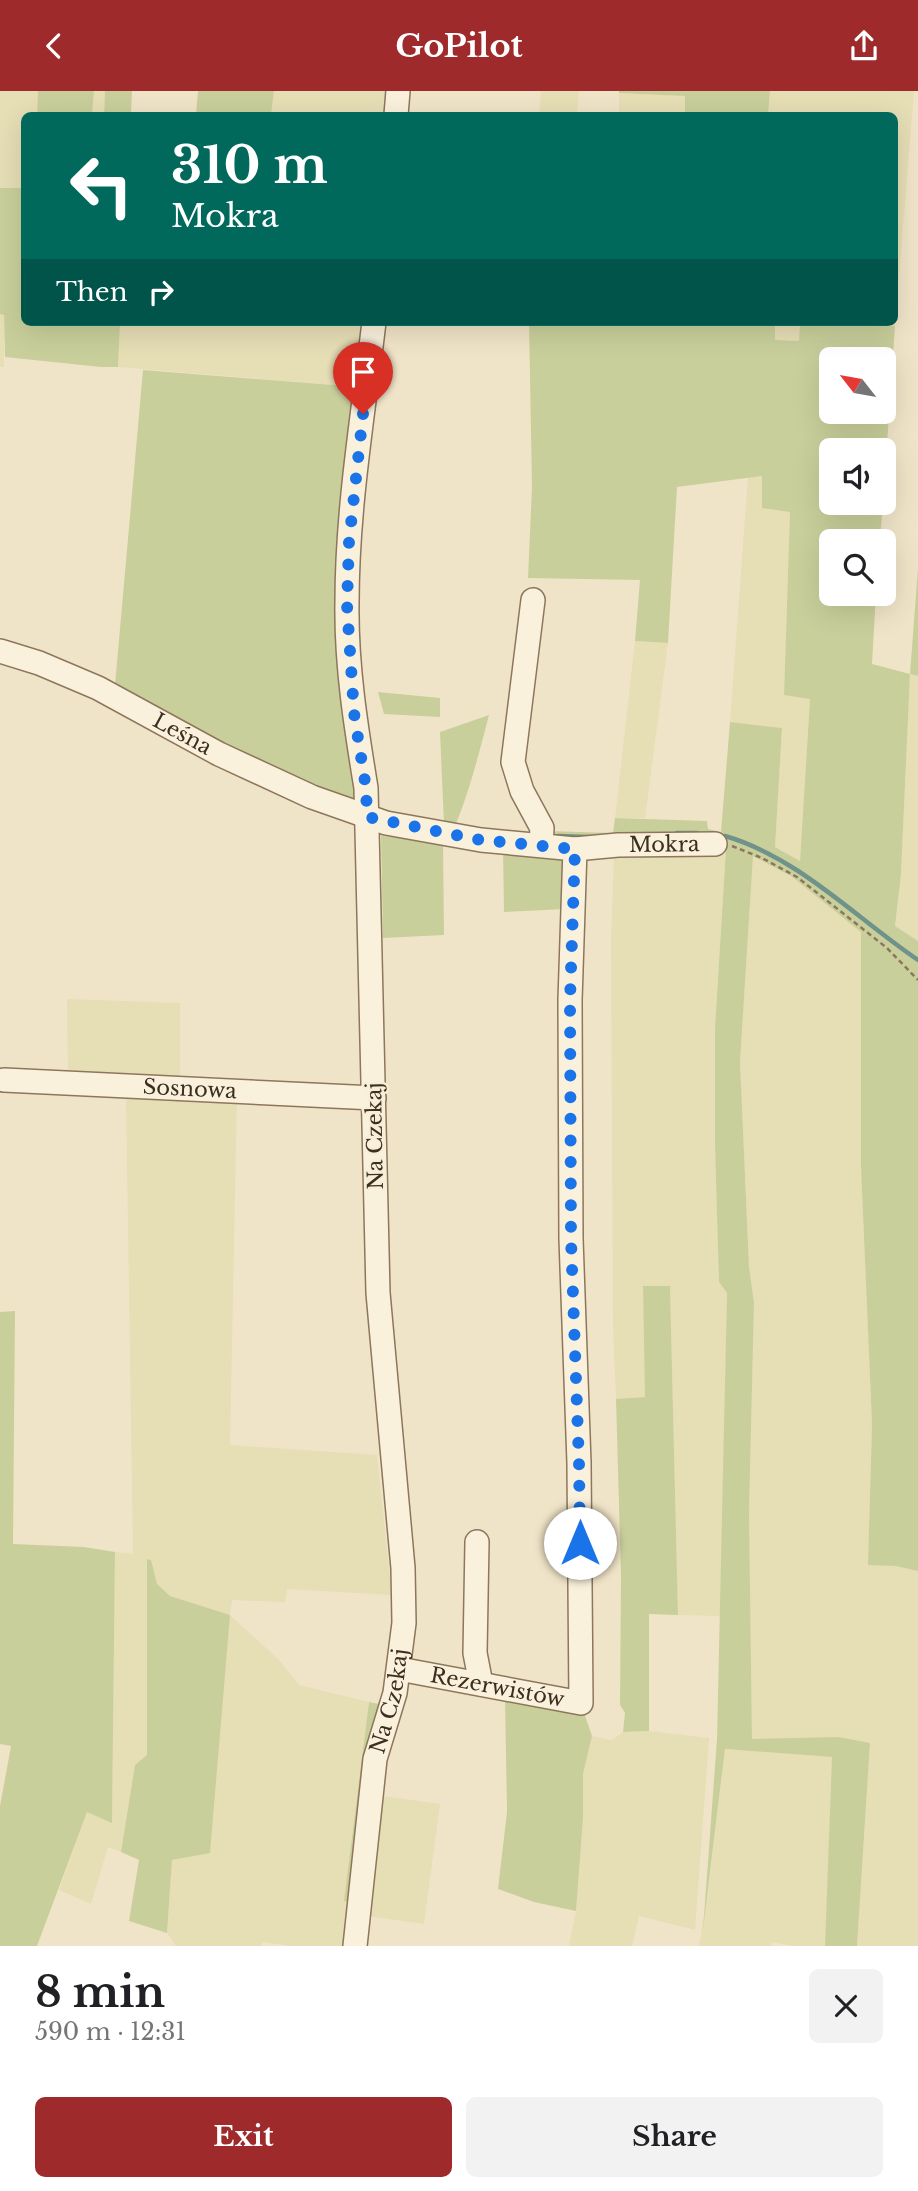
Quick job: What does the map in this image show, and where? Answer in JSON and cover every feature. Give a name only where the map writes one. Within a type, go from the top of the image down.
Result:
[{"type":"street","points":[[396,112],[398,91]]},
{"type":"street","name":"Na Czekaj","points":[[355,1946],[375,1759],[395,1693],[404,1623],[403,1568],[378,1293],[366,788],[354,713],[347,605],[349,542],[374,326]]},
{"type":"street","points":[[533,600],[513,762],[522,791],[542,828],[541,845]]},
{"type":"street","name":"Leśna","points":[[0,651],[39,663],[98,688],[219,754],[312,797],[367,817]]},
{"type":"street","name":"Mokra","points":[[367,817],[450,835],[575,849],[618,845],[715,844]]},
{"type":"street","name":"Rezerwistów","points":[[399,1669],[581,1703],[579,1463],[571,1239],[570,1000],[575,849]]},
{"type":"street","name":"Sosnowa","points":[[4,1080],[374,1098]]},
{"type":"street","points":[[477,1542],[475,1653],[481,1684]]},
{"type":"path","name":"Mokra","points":[[715,844],[735,846],[797,877],[887,947],[918,980]]},
{"type":"shaded area","points":[[0,91],[38,91],[37,112],[21,112],[21,188],[0,188]]},
{"type":"shaded area","points":[[94,91],[105,91],[104,112],[92,112]]},
{"type":"shaded area","points":[[274,91],[390,91],[387,112],[271,112]]},
{"type":"shaded area","points":[[541,91],[579,91],[577,112],[539,112]]},
{"type":"shaded area","points":[[770,91],[914,91],[898,289],[898,112],[768,112]]},
{"type":"shaded area","points":[[619,93],[685,96],[685,112],[619,112]]},
{"type":"shaded area","points":[[0,314],[4,314],[4,367],[0,367]]},
{"type":"shaded area","points":[[120,326],[364,326],[357,381],[346,386],[118,367]]},
{"type":"shaded area","points":[[775,326],[800,326],[799,341],[774,340]]},
{"type":"shaded area","points":[[762,476],[790,512],[784,694],[810,698],[800,861],[775,847],[782,728],[730,722],[748,477]]},
{"type":"shaded area","points":[[635,641],[668,643],[645,818],[615,818]]},
{"type":"shaded area","points":[[910,674],[918,676],[918,941],[895,927],[901,874]]},
{"type":"shaded area","points":[[726,847],[715,1028],[719,1282],[727,1293],[721,1616],[678,1615],[670,1286],[643,1287],[646,1397],[616,1399],[613,1326],[611,943],[614,851]]},
{"type":"shaded area","points":[[753,855],[791,876],[861,931],[861,1167],[872,1424],[868,1564],[918,1571],[918,1946],[857,1946],[870,1743],[752,1740],[749,1512],[754,1303],[749,1266],[740,1062]]},
{"type":"shaded area","points":[[67,999],[180,1003],[180,1082],[68,1079]]},
{"type":"shaded area","points":[[237,1094],[230,1445],[377,1455],[392,1595],[287,1589],[285,1602],[232,1600],[230,1615],[279,1660],[299,1685],[369,1702],[344,1901],[350,1902],[347,1946],[292,1946],[262,1942],[261,1946],[176,1946],[167,1933],[172,1860],[229,1615],[170,1596],[157,1584],[147,1559],[147,1755],[135,1765],[121,1852],[108,1847],[91,1904],[59,1890],[87,1811],[112,1822],[115,1552],[133,1554],[126,1095]]},
{"type":"shaded area","points":[[649,1731],[709,1738],[695,1930],[639,1916],[632,1946],[569,1946],[576,1911],[583,1818],[583,1774],[592,1736],[612,1740],[623,1732]]},
{"type":"shaded area","points":[[725,1749],[833,1757],[825,1946],[792,1946],[772,1942],[771,1946],[699,1946]]},
{"type":"shaded area","points":[[383,1796],[440,1804],[424,1924],[367,1916]]},
{"type":"green space","points":[[38,91],[94,91],[92,112],[37,112]]},
{"type":"green space","points":[[105,91],[132,91],[131,112],[104,112]]},
{"type":"green space","points":[[198,91],[274,91],[271,112],[196,112]]},
{"type":"green space","points":[[770,91],[768,112],[685,112],[685,96],[619,93]]},
{"type":"green space","points":[[0,188],[21,188],[21,326],[120,326],[118,367],[5,357],[4,315],[0,314]]},
{"type":"green space","points":[[529,326],[775,326],[775,340],[799,341],[800,326],[895,326],[894,347],[819,347],[819,424],[888,424],[887,438],[819,438],[819,515],[882,515],[881,529],[819,529],[819,606],[875,606],[872,664],[910,674],[901,874],[895,926],[918,941],[918,1571],[896,1566],[868,1565],[872,1424],[861,1167],[861,932],[791,876],[753,856],[740,1062],[749,1266],[754,1303],[749,1512],[752,1739],[838,1737],[870,1743],[857,1946],[825,1946],[832,1757],[725,1749],[703,1930],[717,1739],[727,1293],[719,1282],[715,1146],[715,1028],[726,848],[614,851],[551,840],[548,831],[613,833],[615,818],[707,821],[708,829],[721,832],[730,722],[782,728],[775,847],[800,861],[810,699],[784,695],[790,512],[762,508],[762,476],[677,487],[668,643],[635,641],[640,580],[528,578],[532,487]]},
{"type":"green space","points":[[143,370],[346,386],[357,381],[357,797],[353,801],[342,802],[217,743],[115,685]]},
{"type":"green space","points":[[918,568],[918,676],[910,674]]},
{"type":"green space","points":[[378,692],[440,698],[440,717],[384,714]]},
{"type":"green space","points":[[489,715],[470,785],[455,826],[444,824],[440,732]]},
{"type":"green space","points":[[381,836],[443,841],[444,935],[383,938]]},
{"type":"green space","points":[[503,849],[567,855],[566,909],[504,912]]},
{"type":"green space","points":[[643,1286],[670,1286],[678,1615],[649,1614],[649,1731],[623,1732],[625,1713],[620,1705],[621,1575],[616,1399],[645,1397]]},
{"type":"green space","points":[[15,1311],[13,1544],[84,1547],[115,1552],[112,1823],[87,1812],[37,1946],[0,1946],[0,1806],[11,1746],[0,1744],[0,1312]]},
{"type":"green space","points":[[147,1559],[151,1560],[157,1584],[170,1596],[230,1615],[210,1853],[172,1860],[167,1933],[129,1921],[139,1860],[121,1852],[135,1765],[147,1755]]},
{"type":"green space","points":[[505,1697],[583,1710],[592,1736],[583,1774],[583,1818],[576,1911],[534,1902],[498,1889],[507,1812]]},
{"type":"green space","points":[[369,1702],[379,1704],[350,1902],[344,1901]]},
{"type":"waterway","points":[[677,833],[697,833]]},
{"type":"waterway","points":[[558,836],[588,837]]},
{"type":"waterway","points":[[725,836],[777,858],[802,873],[918,960]]},
{"type":"route","points":[[363,414],[349,542],[347,605],[354,713],[366,788],[367,817],[386,823],[481,840],[575,849],[570,1000],[571,1239],[580,1543]]}]
